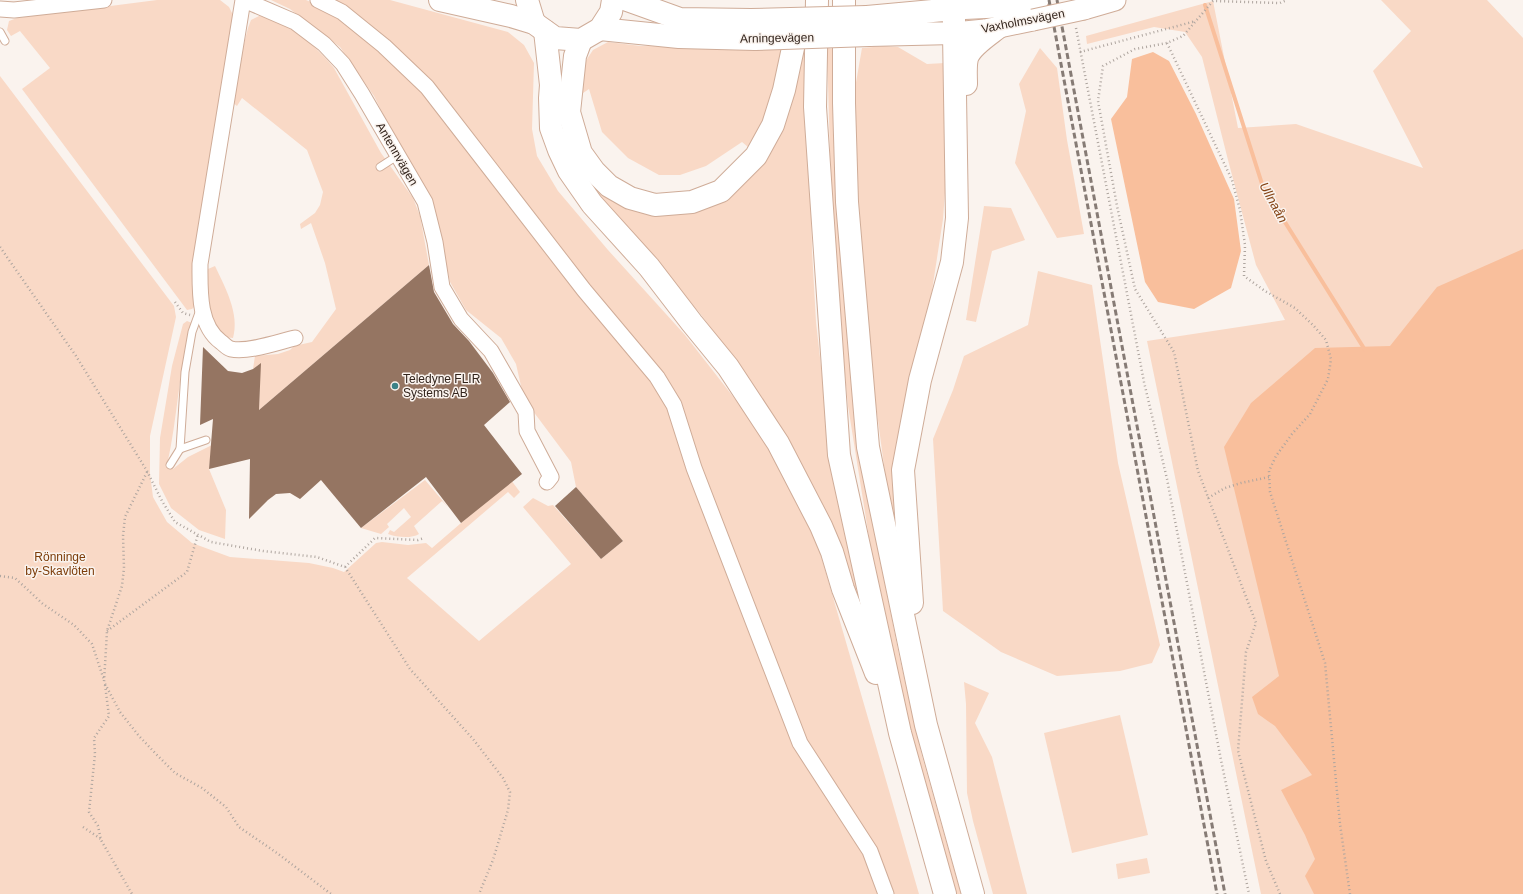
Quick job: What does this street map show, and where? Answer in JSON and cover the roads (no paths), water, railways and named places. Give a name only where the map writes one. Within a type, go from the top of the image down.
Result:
[{"type":"main road","points":[[440,0],[511,16],[540,27],[555,38],[581,40],[600,29],[611,12],[613,0]]},
{"type":"main road","points":[[527,0],[540,27],[551,85],[551,128],[558,150],[569,171],[592,204],[649,267],[728,367],[778,443],[821,526],[832,552],[843,589],[900,733]]},
{"type":"main road","name":"Arningevägen","points":[[627,0],[680,19],[724,19],[753,29]]},
{"type":"main road","points":[[675,0],[724,19]]},
{"type":"main road","points":[[581,40],[575,56],[569,112],[581,152],[594,171],[609,186],[630,198],[655,205],[692,202],[721,191],[756,156],[773,125],[784,90],[803,0]]},
{"type":"main road","points":[[817,0],[815,107],[839,455],[900,733],[945,894]]},
{"type":"main road","name":"Vaxholmsvägen","points":[[954,33],[986,15],[1034,7],[1079,16],[1115,0]]},
{"type":"main road","points":[[926,725],[911,595],[903,470],[920,380],[952,262],[957,218],[953,4],[986,15]]},
{"type":"main road","name":"Arningevägen","points":[[600,29],[679,37],[753,29],[856,22],[953,4]]},
{"type":"main road","points":[[957,218],[967,200],[969,137],[966,73],[967,58],[979,43],[986,15],[996,6],[1034,7]]},
{"type":"main road","points":[[856,22],[844,103],[847,202],[868,447],[926,725],[973,894]]},
{"type":"main road","name":"Arningevägen","points":[[856,22],[954,33]]},
{"type":"street","points":[[0,9],[14,10],[104,0]]},
{"type":"street","name":"Antennvägen","points":[[294,338],[249,349],[230,349],[217,339],[206,321],[201,299],[200,264],[244,0],[295,22],[324,44],[343,64],[424,202],[435,242],[442,287],[461,319],[491,351],[526,412],[527,432],[551,477],[547,482]]},
{"type":"street","points":[[318,0],[342,12],[384,46],[427,87],[584,290],[657,377],[674,405],[694,468],[800,743],[870,851],[886,894]]},
{"type":"lane","points":[[0,32],[5,41]]},
{"type":"lane","points":[[844,103],[852,73]]},
{"type":"lane","points":[[380,167],[397,156]]},
{"type":"lane","points":[[170,465],[180,449],[184,372],[192,332],[202,305]]},
{"type":"lane","points":[[180,449],[206,440]]},
{"type":"waterway","name":"Ullnaån","points":[[1205,5],[1263,187],[1365,350]]},
{"type":"railway","points":[[1049,0],[1217,894]]},
{"type":"railway","points":[[1057,0],[1225,894]]},
{"type":"place","name":"Teledyne FLIR Systems AB","points":[[395,386]]},
{"type":"park label","name":"Rönninge by-Skavlöten","points":[[60,564]]}]
